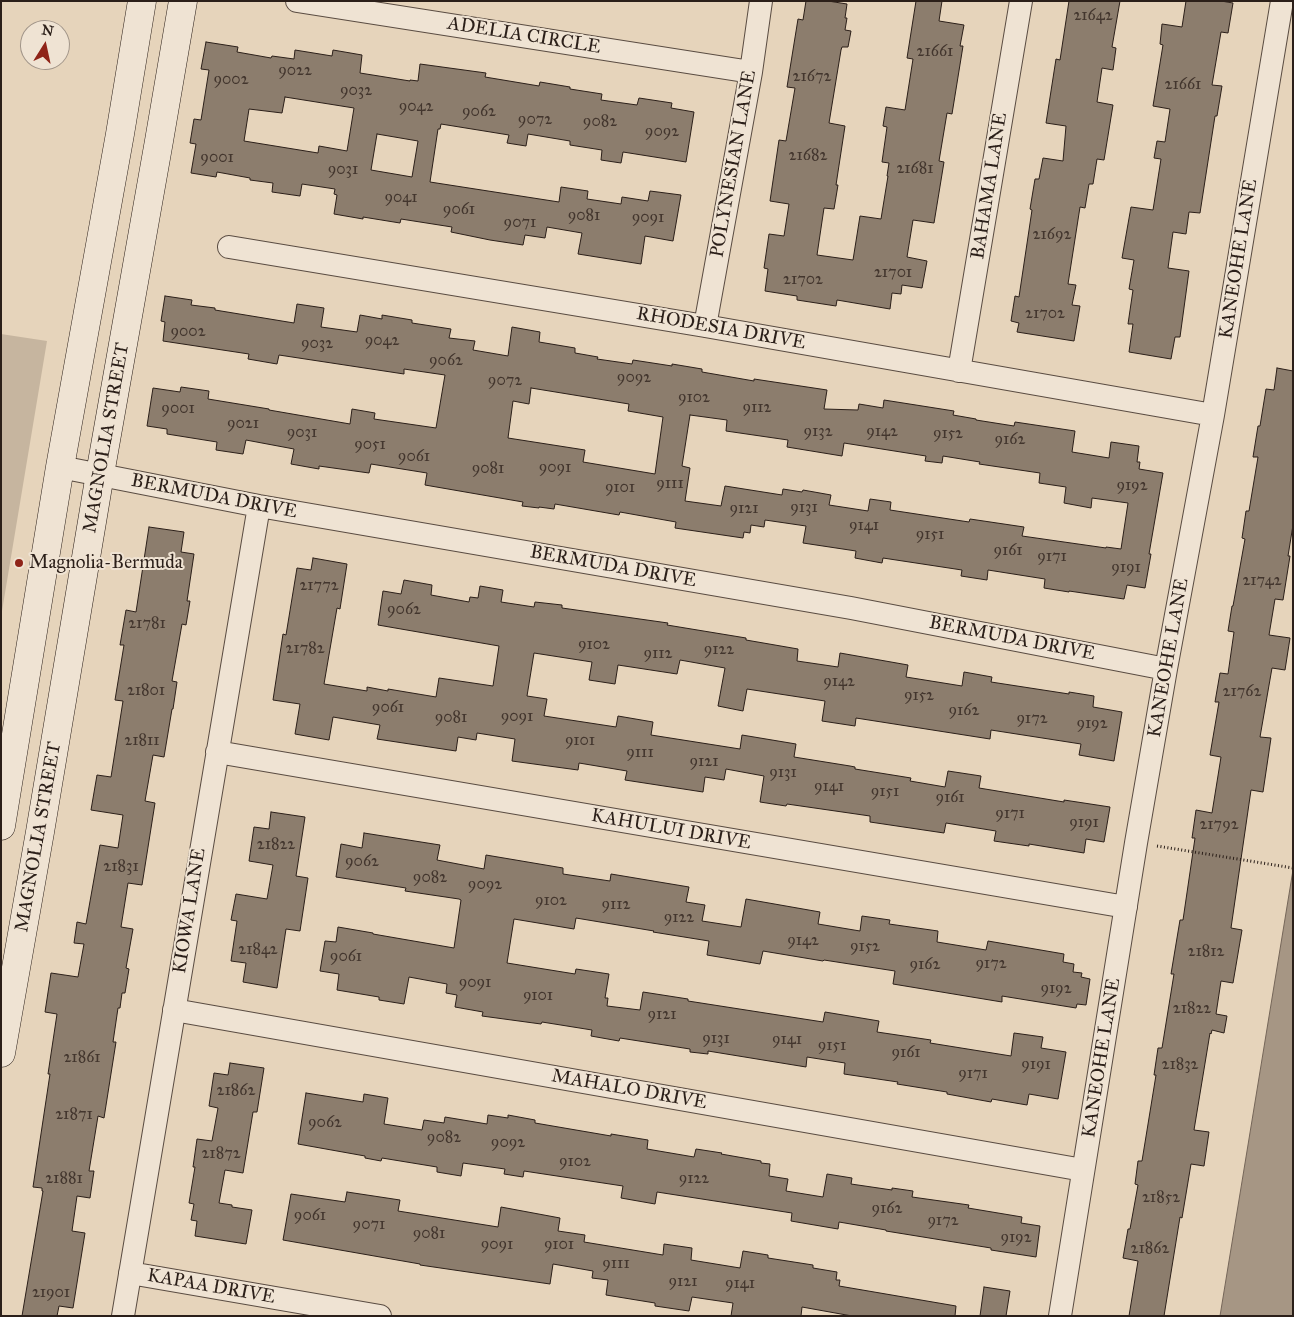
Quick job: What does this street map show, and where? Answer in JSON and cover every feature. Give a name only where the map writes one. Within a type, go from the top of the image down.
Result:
[{"type":"main road","name":"MAGNOLIA STREET","points":[[1,826],[60,467],[142,1]]},
{"type":"main road","name":"MAGNOLIA STREET","points":[[1,1053],[100,474],[160,141],[182,1]]},
{"type":"street","name":"ADELIA CIRCLE","points":[[297,1],[751,72]]},
{"type":"street","name":"POLYNESIAN LANE","points":[[705,326],[751,72],[761,1]]},
{"type":"street","name":"BAHAMA LANE","points":[[960,371],[1021,1]]},
{"type":"street","name":"KANEOHE LANE","points":[[1060,1316],[1136,843],[1213,415],[1282,1]]},
{"type":"street","name":"RHODESIA DRIVE","points":[[229,247],[705,326],[1213,415]]},
{"type":"street","name":"BERMUDA DRIVE","points":[[60,467],[259,506],[851,608],[1166,669]]},
{"type":"street","name":"KIOWA LANE","points":[[123,1316],[259,506]]},
{"type":"street","name":"KAHULUI DRIVE","points":[[217,752],[1126,907]]},
{"type":"street","name":"MAHALO DRIVE","points":[[174,1010],[1083,1170]]},
{"type":"street","name":"KAPAA DRIVE","points":[[130,1273],[380,1316]]},
{"type":"path","points":[[1136,843],[1293,868]]},
{"type":"shaded area","points":[[1,334],[47,341],[1,617]]},
{"type":"shaded area","points":[[1293,870],[1293,1316],[1220,1316]]},
{"type":"building","points":[[806,1],[828,1],[847,4],[845,30],[851,31],[848,47],[842,47],[841,50],[829,123],[845,126],[836,185],[838,185],[834,209],[824,208],[817,255],[853,260],[860,216],[881,219],[889,163],[882,162],[887,127],[883,126],[886,107],[905,110],[913,59],[907,58],[916,1],[942,1],[939,21],[964,25],[960,46],[963,46],[952,114],[947,113],[939,161],[944,162],[934,223],[913,220],[907,257],[927,261],[922,288],[902,285],[901,294],[892,293],[890,309],[837,300],[836,306],[797,300],[797,296],[765,291],[768,269],[764,268],[769,234],[784,236],[789,204],[770,201],[779,140],[786,141],[795,88],[787,87],[798,19],[803,20]]},
{"type":"building","points":[[1069,1],[1120,1],[1112,47],[1116,48],[1113,70],[1102,68],[1097,102],[1113,105],[1104,160],[1097,159],[1093,184],[1089,184],[1085,208],[1080,207],[1068,284],[1076,285],[1072,305],[1080,306],[1074,341],[1017,332],[1019,323],[1011,321],[1015,296],[1019,297],[1035,179],[1039,179],[1043,158],[1063,161],[1066,126],[1046,123],[1056,59],[1060,60]]},
{"type":"building","points":[[1186,1],[1233,3],[1228,33],[1221,32],[1212,85],[1222,86],[1217,116],[1215,116],[1200,213],[1189,212],[1186,234],[1173,232],[1168,268],[1189,271],[1180,337],[1175,337],[1171,359],[1129,352],[1133,324],[1128,324],[1133,290],[1129,289],[1134,260],[1122,258],[1131,207],[1153,210],[1161,159],[1154,158],[1157,141],[1165,142],[1170,109],[1153,106],[1163,45],[1160,44],[1162,24],[1182,27]]},
{"type":"building","points":[[206,42],[238,47],[237,52],[271,58],[272,56],[294,59],[295,50],[332,56],[333,50],[362,55],[360,73],[410,81],[418,81],[420,64],[486,73],[485,77],[539,86],[540,82],[570,87],[570,89],[602,94],[601,100],[637,105],[639,98],[672,103],[671,108],[694,112],[686,162],[623,152],[621,163],[601,160],[602,150],[570,145],[570,141],[528,134],[526,146],[507,143],[509,135],[441,124],[440,129],[438,129],[430,182],[559,202],[561,187],[588,191],[587,199],[621,204],[622,197],[648,201],[650,191],[681,195],[673,241],[645,236],[641,264],[578,254],[582,233],[547,227],[545,238],[525,235],[523,245],[490,240],[451,232],[452,227],[401,219],[400,223],[334,214],[337,195],[334,194],[335,189],[302,184],[300,196],[272,192],[273,183],[250,180],[250,178],[217,172],[216,177],[191,173],[196,144],[190,143],[194,119],[201,120],[209,70],[201,69]],"holes":[[[285,97],[354,108],[347,151],[319,146],[318,153],[244,141],[249,109],[282,113]],[[377,134],[418,141],[412,177],[371,170]]]},
{"type":"building","points":[[165,296],[192,300],[191,305],[294,323],[297,304],[324,308],[321,327],[357,332],[360,315],[382,319],[382,315],[412,320],[412,323],[451,329],[449,338],[475,341],[473,350],[508,356],[512,327],[540,332],[539,342],[575,348],[575,353],[598,357],[597,359],[632,364],[633,360],[672,366],[672,364],[702,369],[702,372],[754,381],[754,379],[827,390],[824,409],[858,410],[859,404],[883,408],[884,400],[954,411],[953,415],[976,420],[1014,426],[1015,422],[1075,431],[1072,452],[1109,458],[1111,442],[1139,446],[1137,462],[1140,462],[1139,469],[1163,473],[1145,588],[1127,585],[1124,599],[1044,588],[1045,579],[988,570],[987,580],[961,576],[962,570],[883,558],[882,563],[855,558],[856,551],[803,543],[806,526],[765,520],[764,527],[751,525],[750,533],[744,532],[743,538],[675,528],[676,522],[620,512],[619,515],[555,504],[554,509],[522,506],[523,502],[425,485],[427,473],[371,464],[369,473],[319,466],[319,469],[291,464],[294,449],[246,440],[243,454],[216,450],[217,442],[167,434],[167,429],[147,426],[153,388],[180,392],[181,387],[209,391],[208,399],[350,424],[352,409],[375,413],[374,419],[436,428],[445,375],[404,369],[404,374],[279,355],[277,364],[248,359],[249,354],[163,341],[165,322],[161,321]],"holes":[[[531,388],[629,404],[628,411],[663,417],[655,474],[583,462],[585,450],[508,438],[513,401],[529,404]],[[690,415],[727,420],[726,431],[788,440],[787,447],[842,456],[844,443],[926,456],[925,461],[942,463],[943,456],[980,462],[979,464],[1040,473],[1039,483],[1066,487],[1064,503],[1091,508],[1092,498],[1128,503],[1121,549],[1022,536],[1024,527],[970,519],[969,522],[890,510],[891,502],[870,499],[868,511],[829,505],[831,495],[803,490],[802,492],[783,489],[782,495],[725,486],[721,506],[685,501],[690,468],[682,466]]]},
{"type":"building","points":[[1277,368],[1293,371],[1293,525],[1283,600],[1275,599],[1269,635],[1290,638],[1285,670],[1272,668],[1260,737],[1271,738],[1263,792],[1251,790],[1231,928],[1242,930],[1233,983],[1221,981],[1216,1014],[1227,1016],[1224,1033],[1212,1030],[1210,1033],[1194,1130],[1209,1132],[1204,1166],[1191,1164],[1182,1218],[1180,1217],[1164,1316],[1129,1316],[1138,1261],[1123,1258],[1138,1185],[1135,1184],[1138,1161],[1142,1161],[1156,1075],[1154,1075],[1158,1048],[1162,1048],[1174,974],[1171,974],[1180,920],[1183,920],[1195,838],[1192,838],[1196,810],[1212,813],[1221,757],[1210,755],[1219,702],[1215,702],[1220,673],[1228,674],[1234,632],[1228,631],[1245,539],[1242,538],[1246,511],[1249,511],[1258,457],[1253,457],[1258,426],[1260,426],[1266,389],[1274,390]]},
{"type":"building","points":[[149,527],[184,532],[181,552],[194,554],[187,601],[190,601],[186,625],[182,624],[172,681],[177,682],[173,709],[164,757],[153,755],[145,801],[155,803],[142,885],[128,883],[121,927],[133,929],[126,968],[129,969],[125,993],[122,993],[120,1008],[118,1008],[113,1042],[116,1042],[104,1118],[98,1116],[89,1171],[94,1171],[90,1198],[77,1196],[72,1231],[85,1233],[73,1308],[59,1306],[57,1316],[22,1316],[43,1191],[42,1188],[33,1187],[57,1014],[45,1012],[51,973],[78,977],[84,944],[74,943],[77,922],[86,924],[100,845],[118,848],[123,815],[91,810],[97,775],[111,777],[123,701],[115,700],[124,645],[120,645],[126,610],[136,612]]},
{"type":"building","points":[[313,558],[347,564],[340,609],[337,608],[324,684],[367,691],[367,687],[388,691],[388,689],[436,697],[439,678],[493,686],[499,646],[378,625],[383,591],[401,594],[404,580],[432,585],[431,595],[469,602],[470,597],[478,598],[480,586],[503,590],[501,602],[534,607],[535,602],[562,605],[562,608],[668,623],[667,625],[746,638],[746,640],[798,649],[797,661],[838,667],[840,653],[908,665],[906,677],[962,686],[964,672],[992,677],[991,682],[1094,696],[1093,707],[1122,712],[1114,761],[1079,755],[1081,744],[991,730],[990,739],[856,718],[855,726],[822,721],[825,701],[747,689],[743,711],[718,706],[725,668],[680,660],[677,674],[618,665],[615,684],[589,680],[592,662],[534,653],[527,696],[547,699],[544,716],[616,727],[618,716],[653,722],[651,735],[740,749],[742,735],[796,744],[794,757],[911,778],[910,781],[945,787],[948,771],[981,776],[979,788],[1064,802],[1064,800],[1110,807],[1104,842],[1086,839],[1084,853],[1029,844],[1029,846],[994,841],[996,831],[946,823],[944,833],[870,822],[870,816],[760,802],[764,776],[726,769],[724,780],[705,777],[703,792],[625,780],[627,771],[579,763],[578,770],[512,761],[515,739],[477,733],[476,740],[458,737],[456,751],[377,739],[380,725],[333,717],[329,740],[295,734],[300,704],[273,700],[283,634],[286,635],[297,568],[311,570]]},
{"type":"building","points":[[271,812],[305,817],[296,876],[308,878],[300,931],[286,929],[277,988],[243,982],[246,963],[231,961],[237,921],[231,920],[236,894],[267,899],[273,865],[249,861],[254,827],[269,829]]},
{"type":"building","points":[[364,833],[440,845],[437,860],[484,869],[486,855],[563,868],[563,874],[610,881],[611,874],[689,887],[686,902],[705,905],[702,921],[741,927],[746,899],[820,912],[818,924],[860,931],[862,916],[890,920],[889,924],[938,931],[937,942],[986,950],[988,941],[1064,954],[1063,962],[1074,964],[1073,972],[1082,973],[1081,977],[1090,979],[1086,1005],[1077,1004],[1076,1008],[1002,996],[1002,1002],[893,984],[895,971],[763,951],[760,964],[707,955],[709,941],[576,918],[574,929],[514,919],[507,963],[575,974],[576,969],[609,974],[605,998],[608,998],[607,1006],[640,1010],[643,992],[823,1022],[825,1012],[879,1021],[877,1032],[931,1040],[930,1043],[1011,1056],[1014,1033],[1043,1037],[1041,1048],[1066,1052],[1058,1099],[1029,1094],[1027,1105],[992,1099],[991,1102],[947,1094],[947,1092],[897,1084],[898,1082],[844,1074],[845,1063],[807,1057],[806,1067],[708,1051],[708,1054],[690,1052],[690,1049],[620,1038],[619,1041],[591,1036],[592,1030],[542,1022],[541,1024],[482,1016],[483,1012],[455,1007],[457,995],[446,993],[447,984],[409,977],[404,1004],[379,1000],[379,997],[337,990],[339,974],[320,971],[325,941],[336,942],[338,927],[454,948],[461,900],[405,891],[406,888],[336,877],[341,844],[362,848]]},
{"type":"building","points":[[230,1063],[264,1068],[257,1112],[253,1112],[243,1173],[225,1170],[219,1203],[252,1210],[246,1244],[195,1236],[197,1221],[191,1220],[194,1204],[189,1203],[197,1139],[212,1141],[218,1108],[209,1106],[214,1073],[228,1075]]},
{"type":"building","points":[[306,1093],[363,1102],[364,1094],[388,1098],[384,1124],[422,1130],[424,1120],[444,1123],[445,1117],[487,1124],[488,1115],[508,1118],[508,1115],[535,1120],[535,1123],[611,1136],[611,1134],[648,1140],[647,1149],[694,1157],[696,1149],[722,1153],[770,1164],[769,1176],[788,1179],[786,1191],[823,1197],[827,1174],[852,1178],[851,1184],[913,1191],[912,1197],[969,1205],[968,1208],[1022,1217],[1021,1223],[1040,1226],[1036,1257],[839,1222],[838,1229],[791,1221],[792,1213],[657,1192],[655,1204],[621,1198],[623,1186],[524,1171],[523,1177],[504,1174],[505,1169],[463,1163],[461,1176],[437,1172],[437,1167],[382,1158],[381,1161],[365,1158],[365,1156],[298,1144]]},
{"type":"building","points":[[347,1192],[400,1200],[398,1211],[498,1227],[501,1207],[560,1218],[558,1231],[585,1235],[584,1242],[663,1255],[664,1244],[692,1248],[691,1260],[740,1268],[743,1251],[768,1255],[768,1258],[813,1265],[813,1268],[837,1272],[836,1280],[840,1280],[839,1286],[956,1306],[955,1316],[852,1316],[802,1307],[801,1316],[731,1316],[733,1303],[692,1297],[689,1311],[655,1306],[655,1303],[606,1295],[608,1280],[592,1278],[593,1271],[553,1264],[550,1284],[420,1265],[283,1240],[291,1194],[345,1202]]},
{"type":"building","points":[[984,1287],[1010,1291],[1006,1316],[980,1316]]},
{"type":"place","name":"Magnolia-Bermuda","points":[[19,563]]}]
